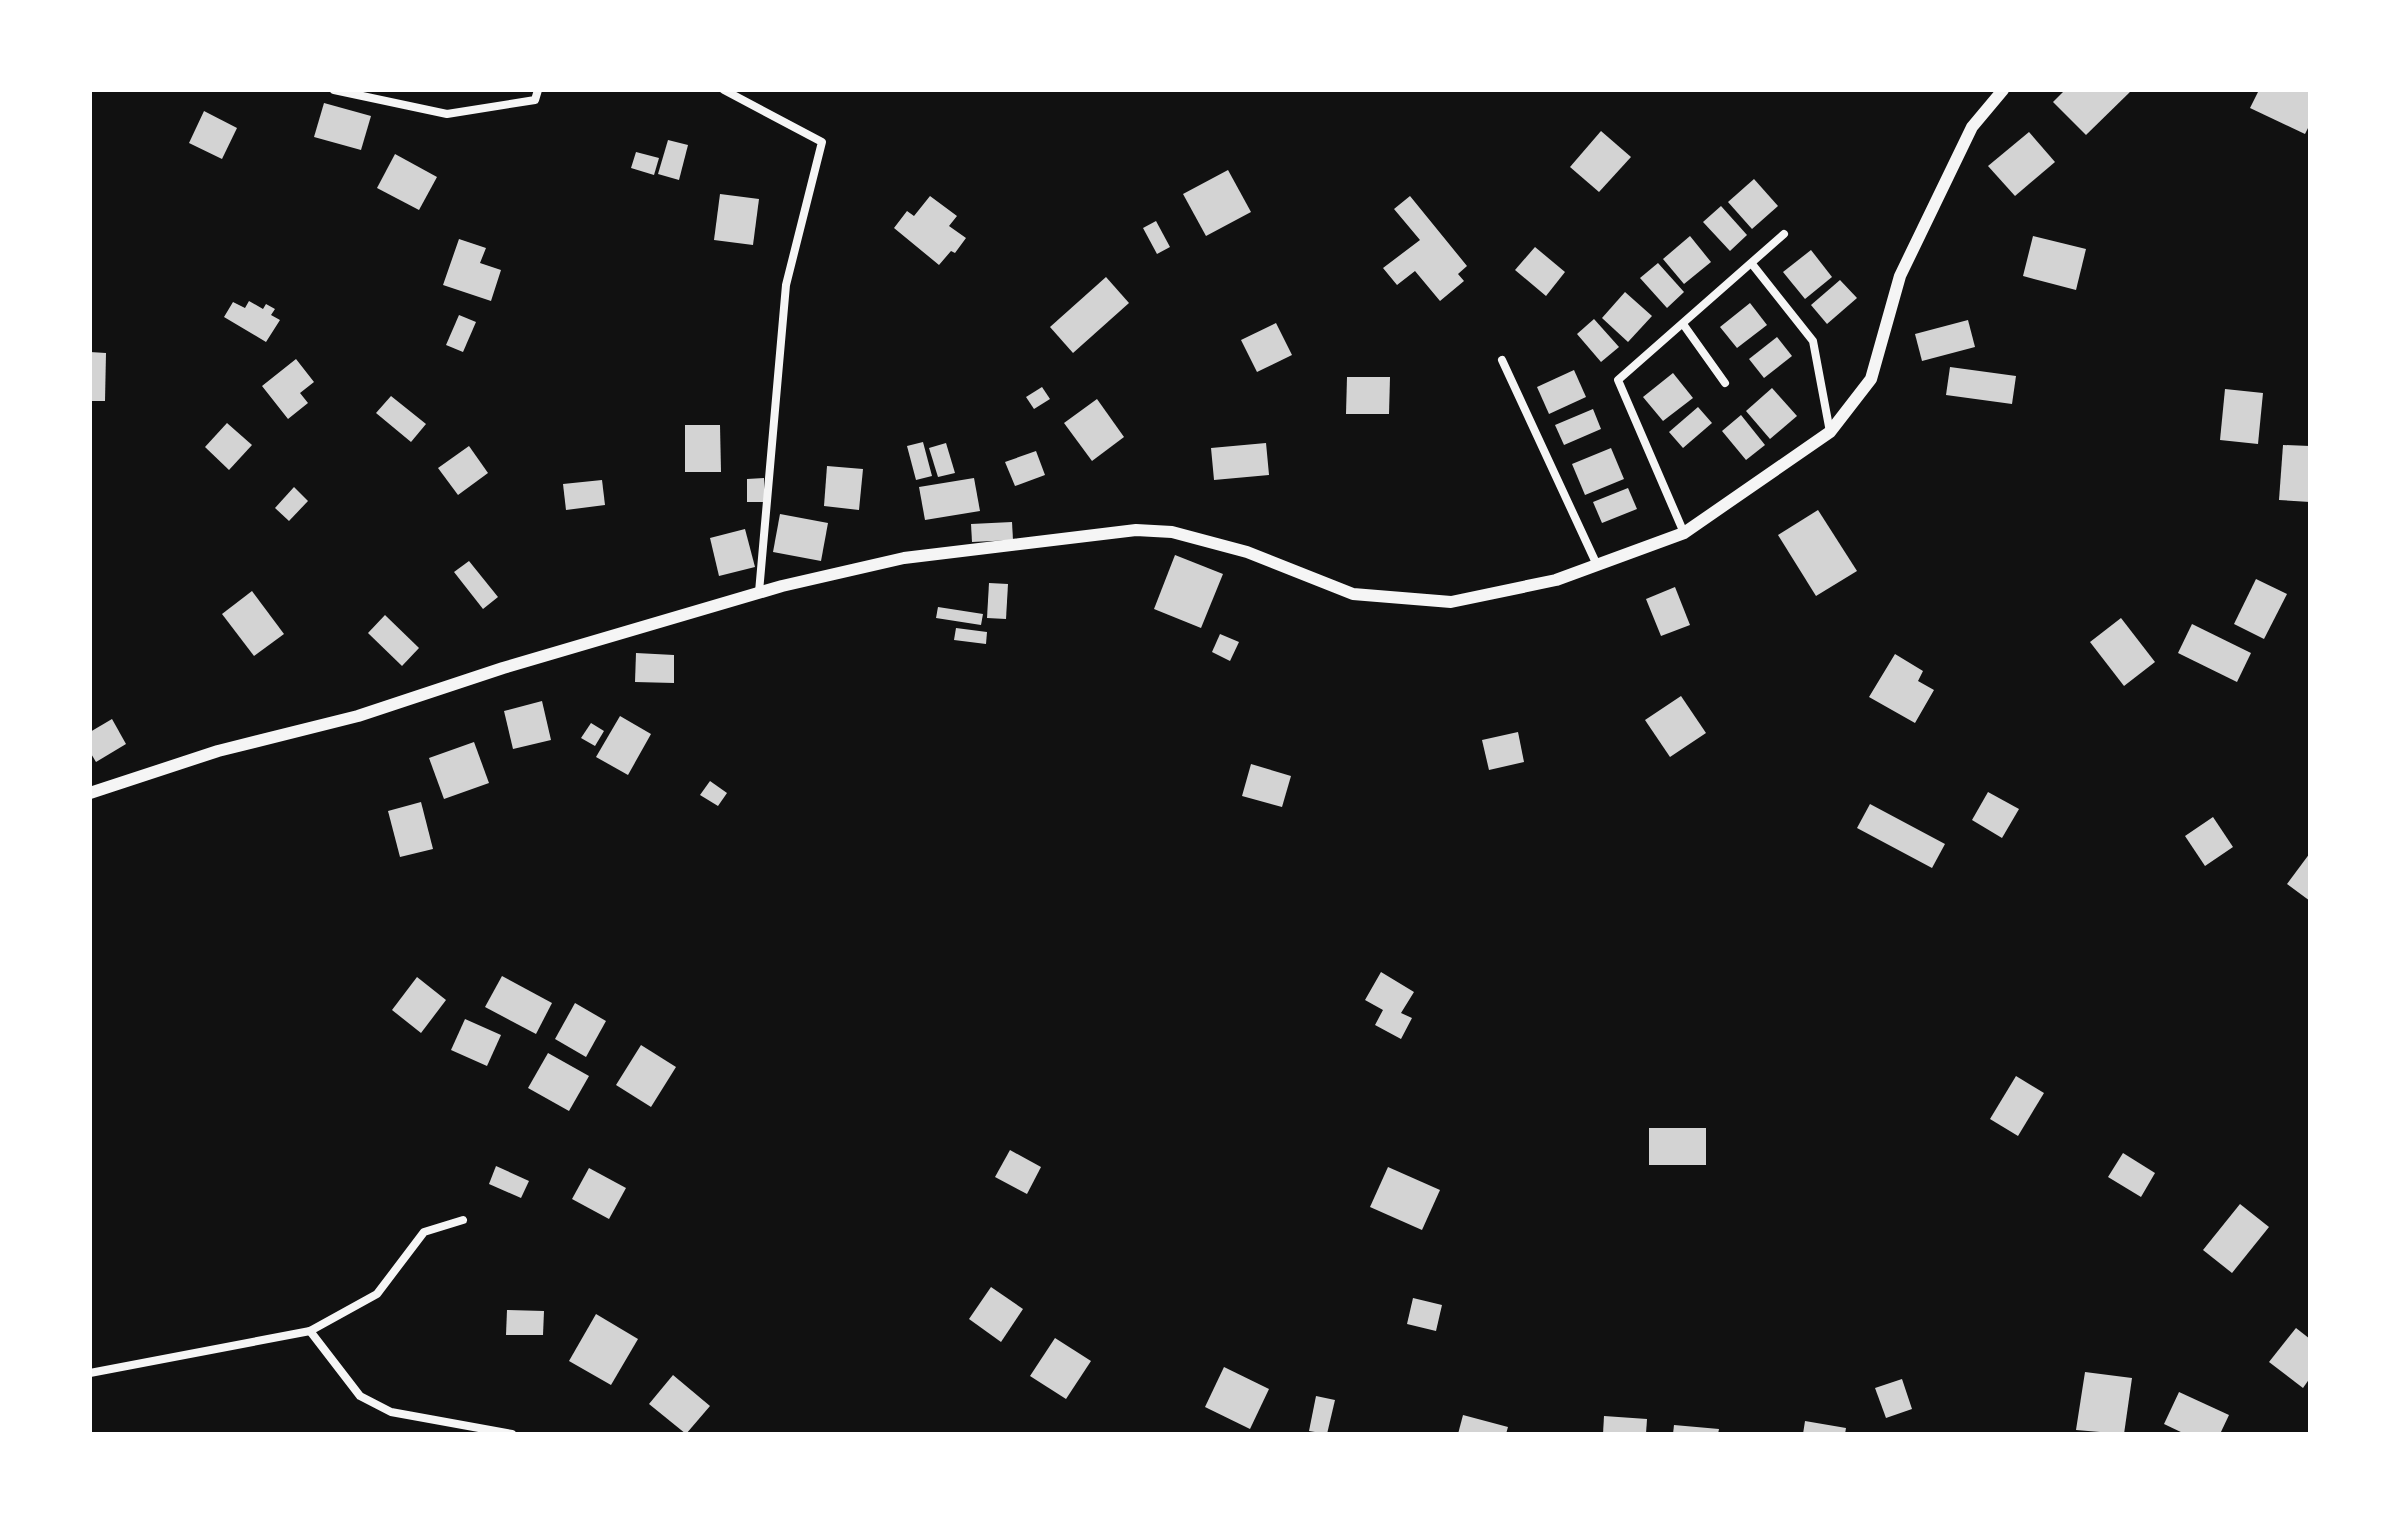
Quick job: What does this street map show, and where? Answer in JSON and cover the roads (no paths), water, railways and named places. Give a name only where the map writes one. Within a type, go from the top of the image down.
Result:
[{"type":"street","points":[[334,90],[447,114],[535,100],[538,90]]},
{"type":"street","points":[[724,90],[822,142],[786,285],[759,592]]},
{"type":"street","points":[[90,793],[218,751],[358,716],[503,668],[759,592],[904,558],[1136,530],[1172,532],[1247,552],[1353,594],[1451,602],[1556,580],[1597,565],[1684,533],[1830,432],[1871,379],[1900,276],[1972,127],[2003,90]]},
{"type":"street","points":[[1684,533],[1618,380],[1784,234]]},
{"type":"street","points":[[1752,264],[1813,341],[1830,432]]},
{"type":"street","points":[[1683,324],[1725,383]]},
{"type":"street","points":[[1502,360],[1597,565]]},
{"type":"street","points":[[90,1373],[310,1331],[377,1294],[424,1232],[463,1220]]},
{"type":"street","points":[[310,1331],[360,1396],[381,1407],[391,1412],[512,1434]]}]
